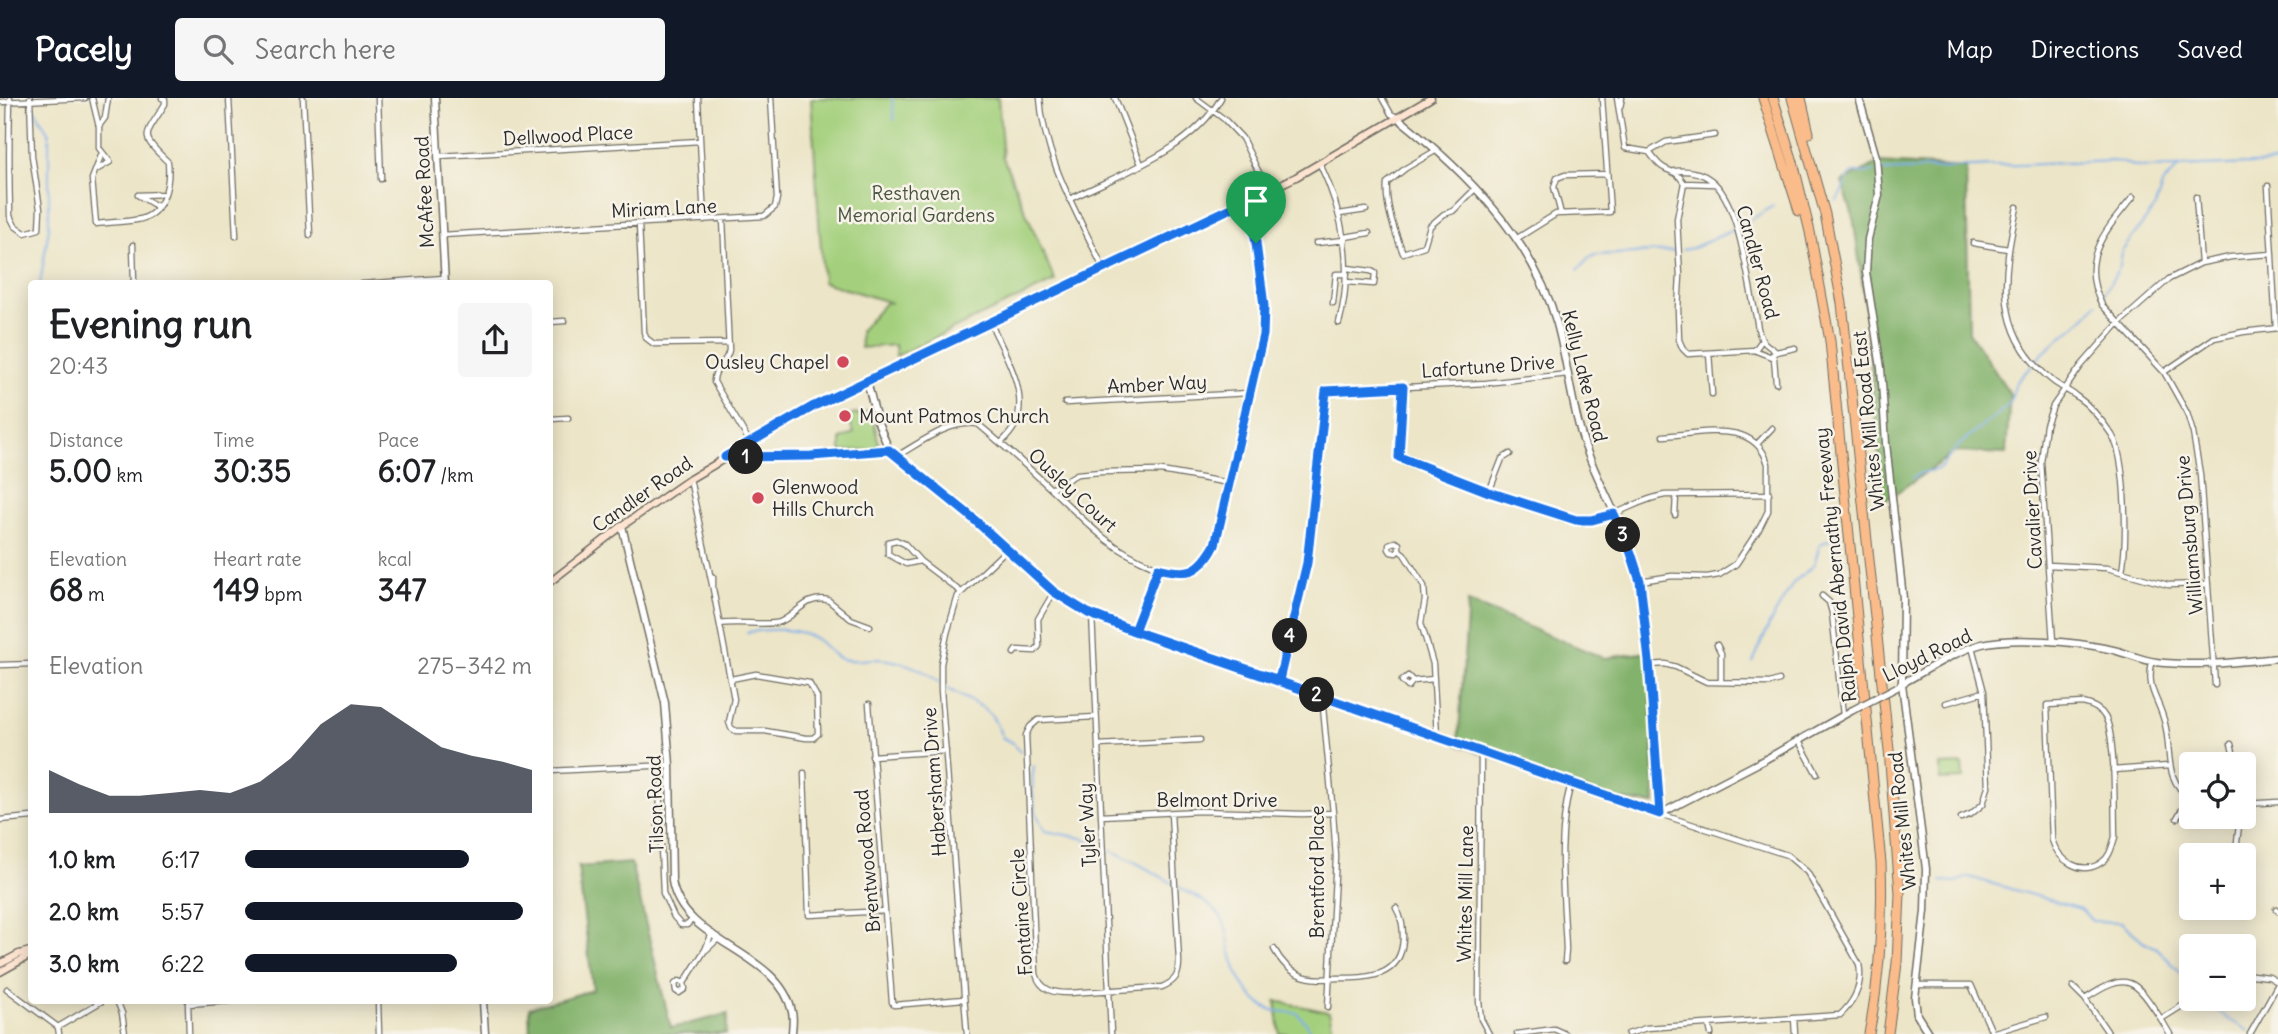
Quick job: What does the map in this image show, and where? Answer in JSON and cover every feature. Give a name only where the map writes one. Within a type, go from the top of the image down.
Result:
[{"type":"highway","points":[[1763,98],[1809,243],[1822,294]]},
{"type":"highway","name":"Ralph David Abernathy Freeway","points":[[1773,98],[1793,162],[1822,294],[1838,413],[1881,863],[1881,938],[1877,988],[1869,1034]]},
{"type":"highway","name":"Ralph David Abernathy Freeway","points":[[1792,98],[1835,258],[1849,350],[1898,842],[1899,935],[1888,1034]]},
{"type":"highway","points":[[1801,98],[1825,214]]},
{"type":"main road","name":"Candler Road","points":[[553,580],[622,526],[690,479],[814,406],[1268,191],[1320,164],[1430,98]]},
{"type":"main road","points":[[0,964],[28,952]]},
{"type":"main road","points":[[0,972],[28,956]]},
{"type":"main road","points":[[0,957],[9,959]]},
{"type":"street","points":[[0,102],[85,98]]},
{"type":"street","points":[[92,98],[99,127],[99,148],[110,162],[96,170]]},
{"type":"street","points":[[99,127],[105,118],[108,98]]},
{"type":"street","points":[[102,153],[92,179],[96,223],[141,219],[153,213],[165,194],[169,180],[168,162],[150,146],[147,139],[148,132],[165,104],[165,99],[162,98]]},
{"type":"street","points":[[229,98],[236,236]]},
{"type":"street","points":[[303,98],[310,235]]},
{"type":"street","points":[[377,98],[381,179]]},
{"type":"street","name":"McAfee Road","points":[[435,98],[445,280]]},
{"type":"street","points":[[698,98],[704,220]]},
{"type":"street","name":"Miriam Lane","points":[[442,234],[764,216],[775,206],[777,187],[771,98]]},
{"type":"street","points":[[1040,98],[1046,138],[1054,162],[1104,269]]},
{"type":"street","points":[[1115,98],[1141,164]]},
{"type":"street","points":[[1196,98],[1242,138],[1268,191]]},
{"type":"street","points":[[1070,199],[1177,145],[1214,111],[1221,98]]},
{"type":"street","points":[[1382,98],[1391,114],[1398,118]]},
{"type":"street","points":[[1516,239],[1551,216],[1610,212],[1602,98]]},
{"type":"street","points":[[1619,98],[1625,148],[1649,152],[1666,142],[1715,135]]},
{"type":"street","name":"Whites Mill Road East","points":[[1859,98],[1876,157],[1880,195],[1867,246],[1866,272],[1878,341],[1902,589],[1904,626],[1899,685]]},
{"type":"street","points":[[10,100],[7,138],[10,216],[15,226],[25,233],[39,229],[31,99]]},
{"type":"street","name":"Kelly Lake Road","points":[[1398,118],[1475,189],[1516,239],[1547,292],[1558,326],[1584,443],[1631,553],[1640,581],[1660,814]]},
{"type":"street","name":"Dellwood Place","points":[[438,156],[700,141]]},
{"type":"street","points":[[1436,151],[1406,168],[1387,183],[1386,194],[1403,253],[1424,246],[1430,226],[1444,214],[1453,211],[1475,189]]},
{"type":"street","points":[[1649,152],[1664,169],[1675,172],[1693,171],[1709,177],[1716,184]]},
{"type":"street","points":[[1320,164],[1345,238],[1347,271],[1339,323]]},
{"type":"street","points":[[1675,172],[1684,183],[1716,184]]},
{"type":"street","points":[[1561,214],[1555,187],[1557,178],[1565,175],[1607,174]]},
{"type":"street","points":[[1684,183],[1677,219],[1681,276],[1679,340],[1683,349],[1688,354],[1754,350],[1774,360],[1776,383]]},
{"type":"street","name":"Candler Road","points":[[1716,184],[1731,211],[1746,264],[1752,303],[1762,340],[1776,352]]},
{"type":"street","points":[[2164,372],[2214,338],[2243,331],[2277,328],[2268,186]]},
{"type":"street","points":[[158,207],[138,195],[165,194]]},
{"type":"street","name":"Williamsburg Drive","points":[[2133,197],[2101,238],[2092,266],[2096,294],[2118,324],[2164,372],[2187,413],[2196,443],[2200,474],[2215,685]]},
{"type":"street","points":[[2196,197],[2201,262]]},
{"type":"street","name":"Ousley Court","points":[[897,456],[948,429],[978,424],[1107,542],[1127,555],[1158,568],[1175,572],[1197,569],[1208,558],[1215,545],[1263,335],[1264,306],[1252,218],[1246,201]]},
{"type":"street","points":[[2017,207],[2008,249],[2004,286],[2006,304],[2014,331],[2028,355],[2043,373],[2091,408],[2114,439],[2119,457],[2125,525],[2122,572]]},
{"type":"street","points":[[1339,214],[1366,210]]},
{"type":"street","points":[[723,219],[729,342],[728,357],[715,372],[714,382],[758,456]]},
{"type":"street","points":[[639,225],[646,338],[654,345],[729,342]]},
{"type":"street","points":[[1316,243],[1369,233]]},
{"type":"street","points":[[1973,243],[2008,249]]},
{"type":"street","points":[[133,245],[134,280]]},
{"type":"street","name":"Cavalier Drive","points":[[2053,642],[2041,462],[2049,414],[2081,366],[2118,324],[2169,279],[2201,262],[2272,254]]},
{"type":"street","points":[[1333,303],[1336,274],[1347,271],[1376,273],[1374,284],[1346,282]]},
{"type":"street","points":[[553,322],[564,321]]},
{"type":"street","points":[[991,324],[1020,398],[1015,426],[1001,443]]},
{"type":"street","name":"Candler Road","points":[[1754,350],[1762,340]]},
{"type":"street","points":[[1770,356],[1794,348]]},
{"type":"street","points":[[1709,352],[1712,394]]},
{"type":"street","name":"Lafortune Drive","points":[[1279,680],[1307,563],[1326,391],[1486,383],[1568,374]]},
{"type":"street","points":[[867,381],[877,420],[889,450],[948,498],[1054,592],[1072,604],[1134,631],[1322,697],[1787,855],[1807,872],[1860,967],[1857,993],[1840,1015],[1646,1028],[1628,1034]]},
{"type":"street","points":[[1403,387],[1399,457],[1489,492],[1576,520],[1592,520],[1614,514],[1652,497],[1769,494]]},
{"type":"street","name":"Amber Way","points":[[1065,403],[1250,393]]},
{"type":"street","points":[[553,419],[568,418]]},
{"type":"street","points":[[1756,444],[1772,428]]},
{"type":"street","points":[[1640,581],[1672,576],[1707,577],[1720,575],[1731,569],[1765,518],[1769,494],[1766,457],[1756,444],[1744,435],[1732,432],[1663,436]]},
{"type":"street","points":[[725,457],[811,456],[889,450]]},
{"type":"street","points":[[1489,492],[1502,459],[1510,454]]},
{"type":"street","points":[[1051,489],[1077,474],[1101,472],[1161,471],[1229,483]]},
{"type":"street","points":[[690,479],[731,679],[734,705],[729,722],[733,730],[765,731],[806,738],[816,736],[817,697],[809,683],[756,674],[731,679]]},
{"type":"street","points":[[1675,515],[1676,495]]},
{"type":"street","name":"Tilson Road","points":[[622,526],[665,703],[675,895],[693,919],[768,973],[783,991],[793,1013],[792,1034]]},
{"type":"street","points":[[920,561],[906,564],[898,561],[888,554],[888,542],[901,541],[920,561],[961,592]]},
{"type":"street","name":"Habersham Drive","points":[[967,1034],[941,690],[942,664],[947,633],[961,592],[1006,550]]},
{"type":"street","points":[[1399,550],[1405,554],[1424,586],[1421,624],[1430,647],[1437,736]]},
{"type":"street","points":[[2049,565],[2107,568],[2168,584],[2208,584]]},
{"type":"street","points":[[1134,631],[1158,568]]},
{"type":"street","points":[[1014,653],[1016,650],[1035,651],[1039,646],[1038,617],[1054,592]]},
{"type":"street","points":[[1822,596],[1829,602],[1832,613],[1843,716]]},
{"type":"street","points":[[720,624],[780,622],[807,602],[824,599],[851,619],[870,626]]},
{"type":"street","name":"Tyler Way","points":[[1092,614],[1111,1034]]},
{"type":"street","name":"Lloyd Road","points":[[1660,814],[1956,653],[1972,647],[2007,640],[2053,642],[2096,646],[2152,662],[2213,665],[2278,658]]},
{"type":"street","points":[[1717,645],[1721,653],[1721,682]]},
{"type":"street","points":[[1961,818],[1983,804],[1987,787],[1984,692],[1972,647]]},
{"type":"street","points":[[2152,662],[2150,683],[2166,726],[2169,766],[2179,787]]},
{"type":"street","points":[[0,665],[28,664]]},
{"type":"street","points":[[1649,665],[1665,664],[1676,667],[1707,682],[1770,683],[1779,680]]},
{"type":"street","points":[[1413,681],[1434,679]]},
{"type":"street","name":"Whites Mill Road","points":[[1899,685],[1927,886],[1914,998],[1917,1015],[1926,1033]]},
{"type":"street","points":[[1946,703],[1984,692]]},
{"type":"street","name":"Brentford Place","points":[[1322,697],[1336,857],[1328,1007]]},
{"type":"street","points":[[2083,703],[2100,710],[2110,726],[2113,770],[2115,837],[2111,850],[2101,863],[2084,867],[2071,865],[2059,856],[2052,840],[2047,705],[2083,703]]},
{"type":"street","name":"Brentwood Road","points":[[869,704],[892,1002],[894,1005],[964,999]]},
{"type":"street","name":"Fontaine Circle","points":[[1096,717],[1038,720],[1026,735],[1036,974],[1045,989],[1057,993],[1162,987],[1171,983],[1179,972],[1171,813]]},
{"type":"street","points":[[1098,745],[1200,740]]},
{"type":"street","points":[[1798,741],[1817,774]]},
{"type":"street","points":[[2231,744],[2233,752]]},
{"type":"street","points":[[873,756],[946,751]]},
{"type":"street","name":"Whites Mill Lane","points":[[1481,752],[1479,1000],[1481,1019],[1489,1034]]},
{"type":"street","points":[[553,771],[670,765]]},
{"type":"street","points":[[2113,770],[2169,766]]},
{"type":"street","points":[[804,773],[809,915],[885,911]]},
{"type":"street","points":[[671,783],[659,786],[658,825],[663,893],[674,917],[681,925],[687,925],[693,919]]},
{"type":"street","points":[[1565,961],[1562,839],[1571,783]]},
{"type":"street","points":[[2256,803],[2278,802]]},
{"type":"street","name":"Belmont Drive","points":[[1101,816],[1199,811],[1334,813]]},
{"type":"street","points":[[0,820],[28,817]]},
{"type":"street","points":[[1274,948],[1283,962],[1296,973],[1318,979],[1358,978],[1384,972],[1392,967],[1401,954],[1402,918],[1395,908]]},
{"type":"street","points":[[684,982],[705,950],[712,933]]},
{"type":"street","points":[[705,950],[712,947],[719,938]]},
{"type":"street","points":[[2250,1034],[2278,983],[2269,977],[2256,975]]},
{"type":"street","points":[[2085,999],[2113,982],[2130,983],[2141,990],[2170,1034]]},
{"type":"street","points":[[1916,985],[1971,985],[1990,1033],[2046,1017]]},
{"type":"street","points":[[2073,987],[2085,999],[2109,1034]]},
{"type":"street","points":[[7,989],[58,1027],[59,1034]]},
{"type":"street","points":[[58,1027],[97,1004]]},
{"type":"street","points":[[118,1004],[125,1034]]},
{"type":"street","points":[[188,1004],[189,1034]]},
{"type":"street","points":[[378,1004],[379,1034]]},
{"type":"street","points":[[483,1004],[485,1034]]},
{"type":"street","points":[[2161,1019],[2179,1008]]},
{"type":"street","points":[[1794,1018],[1795,1034]]},
{"type":"street","points":[[1709,1024],[1711,1034]]},
{"type":"street","points":[[1517,1034],[1553,1029],[1566,1034]]},
{"type":"green space","name":"Resthaven Memorial Gardens","points":[[813,98],[998,98],[1003,158],[1055,281],[896,356],[895,345],[861,348],[860,331],[886,302],[892,303],[823,282]]},
{"type":"green space","points":[[1878,163],[1966,168],[1969,332],[2010,394],[2006,454],[1955,452],[1883,502],[1865,302],[1853,216],[1842,182]]},
{"type":"green space","points":[[871,410],[879,444],[876,449],[841,452],[841,439],[854,433],[847,416]]},
{"type":"green space","points":[[1468,602],[1604,658],[1650,652],[1655,804],[1612,799],[1458,745]]},
{"type":"green space","points":[[1962,764],[1963,779],[1940,780],[1940,765]]},
{"type":"green space","points":[[631,863],[671,1028],[728,1014],[726,1034],[530,1034],[529,1008],[553,1004],[553,1001],[593,990],[578,867]]},
{"type":"green space","points":[[1276,1001],[1329,1012],[1334,1034],[1280,1034]]},
{"type":"waterway","points":[[892,98],[894,120]]},
{"type":"waterway","points":[[32,105],[49,134],[49,227],[41,280]]},
{"type":"waterway","points":[[1881,171],[2112,161],[2148,168],[2278,163]]},
{"type":"waterway","points":[[2102,297],[2120,266],[2122,251],[2154,209],[2163,183],[2178,168]]},
{"type":"waterway","points":[[1837,201],[1850,175],[1874,172]]},
{"type":"waterway","points":[[1739,227],[1773,206]]},
{"type":"waterway","points":[[1682,250],[1693,248],[1733,230]]},
{"type":"waterway","points":[[1578,270],[1595,255],[1675,251]]},
{"type":"waterway","points":[[2037,360],[2097,303]]},
{"type":"waterway","points":[[1913,478],[1920,473],[1939,469],[1959,445],[2009,405],[2016,383],[2032,365]]},
{"type":"waterway","points":[[1753,662],[1770,623],[1793,583],[1814,565],[1820,544],[1830,540]]},
{"type":"waterway","points":[[747,632],[799,632],[816,639],[841,659],[900,662],[917,668],[938,682]]},
{"type":"waterway","points":[[942,686],[982,707],[992,716],[1003,738],[1013,743],[1020,752]]},
{"type":"waterway","points":[[1034,766],[1034,800],[1045,831],[1082,838],[1100,845]]},
{"type":"waterway","points":[[1105,848],[1150,870],[1214,909],[1223,921],[1232,958],[1251,995],[1266,1008],[1297,1013],[1307,1024],[1310,1034]]},
{"type":"waterway","points":[[1941,881],[1956,882],[1969,877],[2081,909],[2092,921],[2121,922],[2143,941],[2157,948],[2179,971]]},
{"type":"waterway","points":[[2219,1011],[2249,1031]]},
{"type":"place","name":"Ousley Chapel","points":[[843,362]]},
{"type":"place","name":"Mount Patmos Church","points":[[845,416]]},
{"type":"place","name":"Glenwood Hills Church","points":[[758,498]]},
{"type":"route","points":[[1256,243],[1246,201],[814,406],[725,457],[811,456],[889,450],[939,489],[1041,580],[1088,613],[1134,631],[1660,814],[1649,661],[1640,581],[1614,514],[1592,520],[1576,520],[1489,492],[1399,457],[1403,387],[1326,391],[1307,563],[1279,680],[1134,631],[1158,568],[1175,572],[1197,569],[1208,558],[1215,545],[1263,335],[1265,318],[1256,243]]}]
